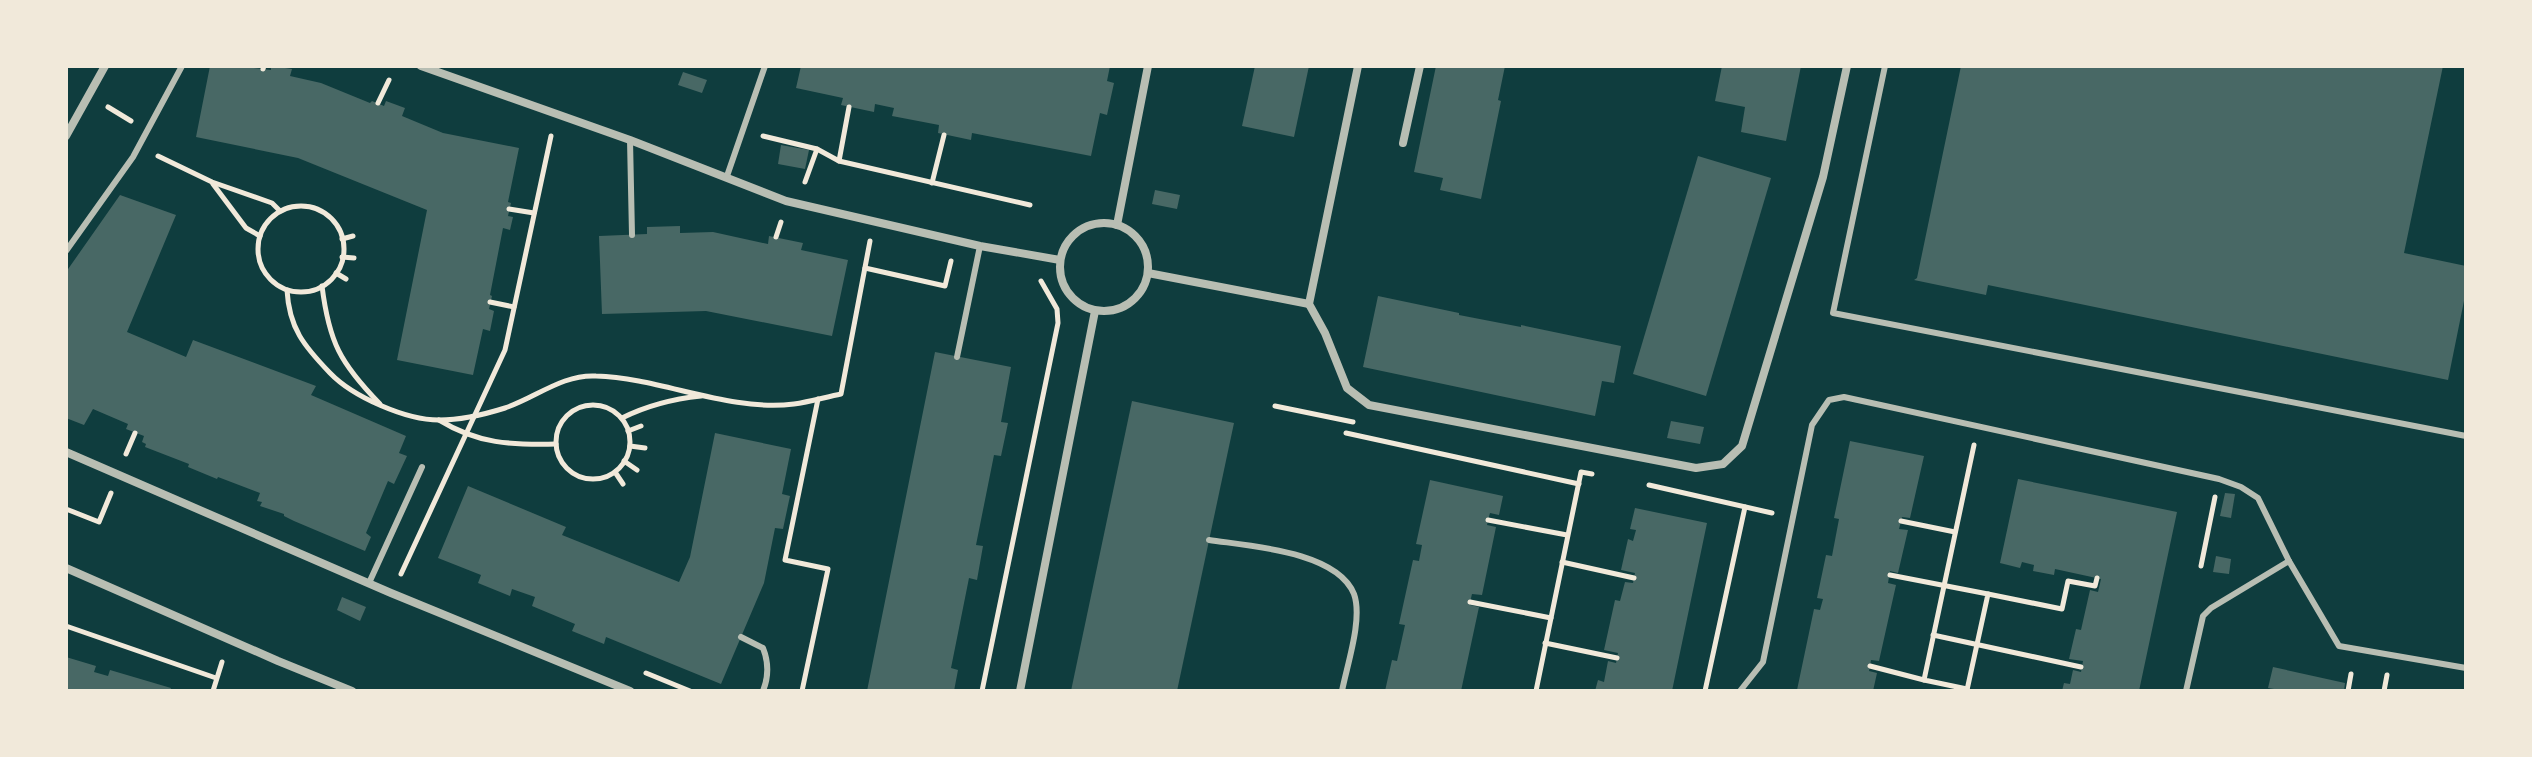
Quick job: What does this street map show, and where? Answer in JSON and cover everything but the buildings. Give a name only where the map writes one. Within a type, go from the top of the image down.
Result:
[{"type":"street","points":[[66,136],[105,66]]},
{"type":"street","points":[[421,66],[630,140],[786,201],[980,246],[1060,260]]},
{"type":"street","points":[[1117,225],[1148,66]]},
{"type":"street","points":[[1358,66],[1309,304],[1325,333],[1347,388],[1369,405],[1696,468],[1723,464],[1742,446],[1823,177],[1847,66]]},
{"type":"street","points":[[1403,143],[1420,66]]},
{"type":"street","points":[[1098,223],[1117,225],[1133,233],[1144,247],[1148,273],[1142,290],[1130,303],[1113,311],[1095,311],[1077,303],[1065,288],[1060,260],[1067,242],[1081,229],[1098,223]]},
{"type":"street","points":[[1148,273],[1309,304]]},
{"type":"street","points":[[1020,691],[1095,311]]},
{"type":"street","points":[[66,452],[391,593],[630,691]]},
{"type":"street","points":[[66,568],[352,691]]},
{"type":"lane","points":[[66,251],[140,145],[182,66]]},
{"type":"lane","points":[[727,176],[765,66]]},
{"type":"lane","points":[[1885,66],[1833,313],[2466,436]]},
{"type":"lane","points":[[630,140],[632,235]]},
{"type":"lane","points":[[957,357],[980,246]]},
{"type":"lane","points":[[1740,691],[1763,662],[1812,425],[1829,400],[1844,397],[2219,479],[2241,487],[2258,498],[2289,561],[2339,646],[2466,668]]},
{"type":"lane","points":[[369,583],[422,467]]},
{"type":"lane","points":[[1209,540],[1296,554],[1341,574],[1354,595],[1356,623],[1342,691]]},
{"type":"lane","points":[[2186,691],[2203,616],[2211,608],[2289,561]]},
{"type":"lane","points":[[741,637],[763,648],[768,661],[763,691]]},
{"type":"path","points":[[378,103],[389,80]]},
{"type":"path","points":[[839,161],[849,107]]},
{"type":"path","points":[[391,593],[505,350],[556,114]]},
{"type":"path","points":[[932,183],[944,135]]},
{"type":"path","points":[[763,136],[817,149],[839,161],[1030,205]]},
{"type":"path","points":[[140,145],[212,182],[272,203],[280,211]]},
{"type":"path","points":[[791,181],[805,183],[817,149]]},
{"type":"path","points":[[212,182],[246,228],[260,236]]},
{"type":"path","points":[[301,206],[322,212],[337,227],[342,239],[342,257],[336,273],[322,286],[305,292],[287,290],[275,284],[261,267],[260,236],[271,218],[280,211],[301,206]]},
{"type":"path","points":[[509,209],[534,213]]},
{"type":"path","points":[[776,237],[781,221]]},
{"type":"path","points":[[287,290],[291,321],[300,339],[341,384],[363,398],[416,416],[439,420],[506,408],[551,386],[593,375],[759,404],[793,404],[841,394],[874,221]]},
{"type":"path","points":[[342,239],[353,236]]},
{"type":"path","points":[[342,257],[354,258]]},
{"type":"path","points":[[865,268],[945,286],[951,260],[976,267]]},
{"type":"path","points":[[336,273],[346,279]]},
{"type":"path","points":[[982,691],[1058,323],[1051,294],[1043,282],[1033,276]]},
{"type":"path","points":[[322,286],[325,315],[334,342],[345,364],[380,404]]},
{"type":"path","points":[[490,302],[514,307]]},
{"type":"path","points":[[622,418],[645,406],[676,398],[705,396]]},
{"type":"path","points":[[802,691],[828,569],[785,560],[818,399]]},
{"type":"path","points":[[603,406],[622,418],[630,446],[615,472],[597,479],[579,476],[564,465],[556,444],[562,421],[576,409],[603,406]]},
{"type":"path","points":[[1275,406],[1361,423]]},
{"type":"path","points":[[439,420],[466,435],[495,442],[556,444]]},
{"type":"path","points":[[628,431],[641,426]]},
{"type":"path","points":[[1387,443],[1390,429]]},
{"type":"path","points":[[1924,680],[1976,432]]},
{"type":"path","points":[[66,509],[99,522],[135,433]]},
{"type":"path","points":[[1346,433],[1579,484]]},
{"type":"path","points":[[630,446],[645,448]]},
{"type":"path","points":[[624,461],[637,470]]},
{"type":"path","points":[[615,472],[623,484]]},
{"type":"path","points":[[1536,691],[1581,472],[1594,475]]},
{"type":"path","points":[[1646,485],[1792,518]]},
{"type":"path","points":[[2201,566],[2218,485]]},
{"type":"path","points":[[1705,691],[1745,507]]},
{"type":"path","points":[[1488,520],[1567,535]]},
{"type":"path","points":[[1901,521],[1955,532]]},
{"type":"path","points":[[1562,562],[1634,578]]},
{"type":"path","points":[[1890,575],[2062,609],[2068,581],[2095,586],[2097,578]]},
{"type":"path","points":[[1870,666],[1967,690],[1988,594]]},
{"type":"path","points":[[1470,602],[1551,618]]},
{"type":"path","points":[[66,626],[216,678]]},
{"type":"path","points":[[1933,635],[2081,667]]},
{"type":"path","points":[[213,691],[230,641]]},
{"type":"path","points":[[1545,643],[1617,658]]},
{"type":"path","points":[[2348,691],[2351,674]]}]
